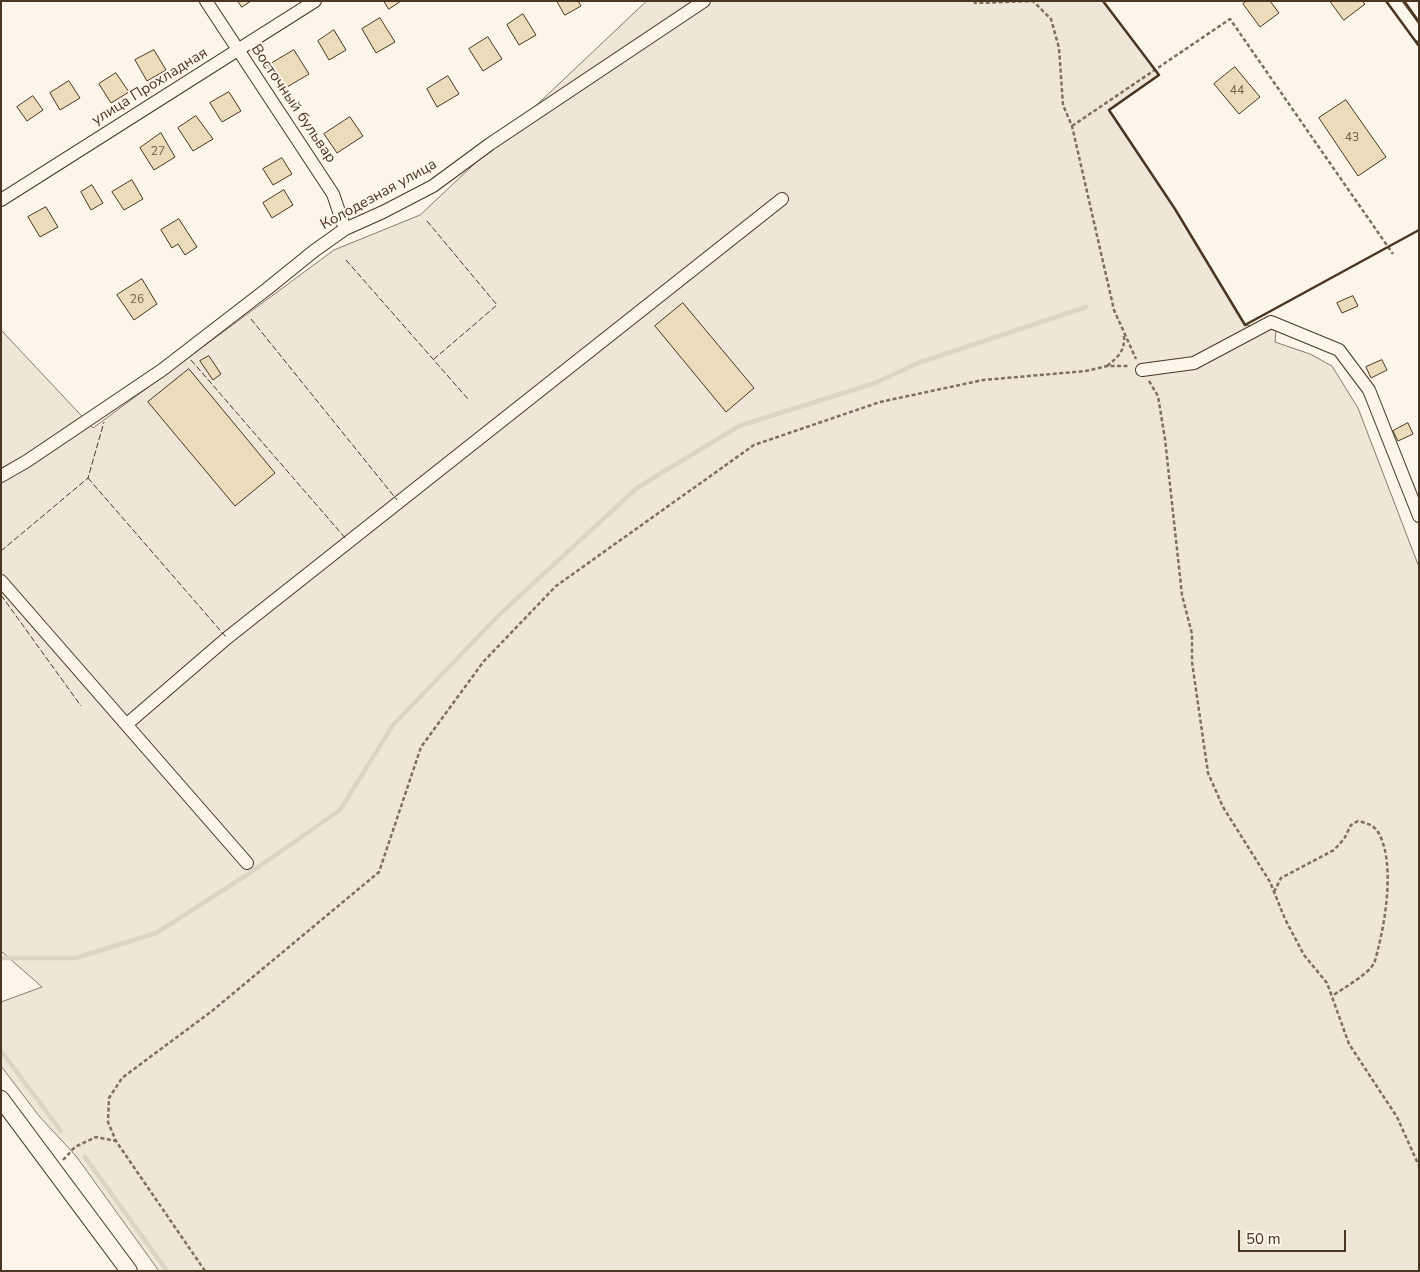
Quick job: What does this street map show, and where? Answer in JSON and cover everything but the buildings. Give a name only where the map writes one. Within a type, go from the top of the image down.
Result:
[{"type":"street","name":"Восточный бульвар","points":[[206,1],[333,194],[345,229]]},
{"type":"street","name":"улица Прохладная","points":[[1,200],[316,1]]},
{"type":"street","name":"Колодезная улица","points":[[1,476],[42,451],[162,370],[345,229],[433,186],[490,144],[704,1]]},
{"type":"street","points":[[1394,1],[1419,35]]},
{"type":"street","points":[[127,724],[226,638],[782,199]]},
{"type":"street","points":[[1142,370],[1194,363],[1271,322],[1339,350],[1369,390],[1419,516]]},
{"type":"street","points":[[1,580],[247,863]]},
{"type":"street","points":[[1,1099],[130,1271]]},
{"type":"path","points":[[974,1],[975,3],[1033,1],[1051,19],[1059,48],[1064,105],[1072,126],[1114,310],[1133,354],[1158,396],[1165,439],[1182,596],[1192,634],[1192,662],[1208,773],[1223,807],[1265,874],[1285,919],[1304,955],[1327,982],[1349,1044],[1396,1117],[1419,1166]]},
{"type":"path","points":[[1072,126],[1230,18],[1393,254]]},
{"type":"path","points":[[1107,366],[1118,358],[1122,350],[1124,332]]},
{"type":"path","points":[[205,1271],[116,1141],[108,1122],[108,1098],[122,1078],[212,1011],[379,872],[421,747],[484,661],[556,586],[754,444],[880,402],[983,380],[1086,371],[1107,366],[1135,367],[1142,370]]},
{"type":"path","points":[[1274,892],[1281,878],[1334,850],[1344,839],[1351,825],[1358,821],[1368,824],[1377,830],[1384,846],[1388,884],[1382,932],[1374,964],[1352,984],[1332,996]]},
{"type":"path","points":[[54,1170],[75,1147],[96,1137],[116,1141]]},
{"type":"shaded area","points":[[647,1],[1103,1],[1159,75],[1109,111],[1175,209],[1245,325],[1276,330],[1275,342],[1310,354],[1332,366],[1358,408],[1419,567],[1419,1271],[159,1271],[76,1156],[39,1116],[1,1066],[1,1002],[42,987],[1,951],[1,330],[93,428],[334,250],[420,215]]},
{"type":"waterway","points":[[1,958],[76,958],[156,933],[247,875],[340,810],[393,725],[501,613],[637,488],[739,426],[875,383],[918,363],[1086,307]]},
{"type":"waterway","points":[[1,1051],[61,1131]]},
{"type":"waterway","points":[[85,1157],[167,1271]]},
{"type":"fence","points":[[427,221],[497,305],[434,359]]},
{"type":"fence","points":[[346,260],[468,399]]},
{"type":"fence","points":[[251,319],[397,500]]},
{"type":"fence","points":[[191,360],[347,540]]},
{"type":"fence","points":[[1,551],[88,478],[104,422]]},
{"type":"fence","points":[[88,478],[226,637]]},
{"type":"fence","points":[[1,595],[81,706]]},
{"type":"wall","points":[[1103,1],[1159,75],[1109,110],[1175,209],[1245,325],[1419,230]]},
{"type":"wall","points":[[1386,1],[1419,46]]},
{"type":"wall","points":[[1404,1],[1419,22]]}]
